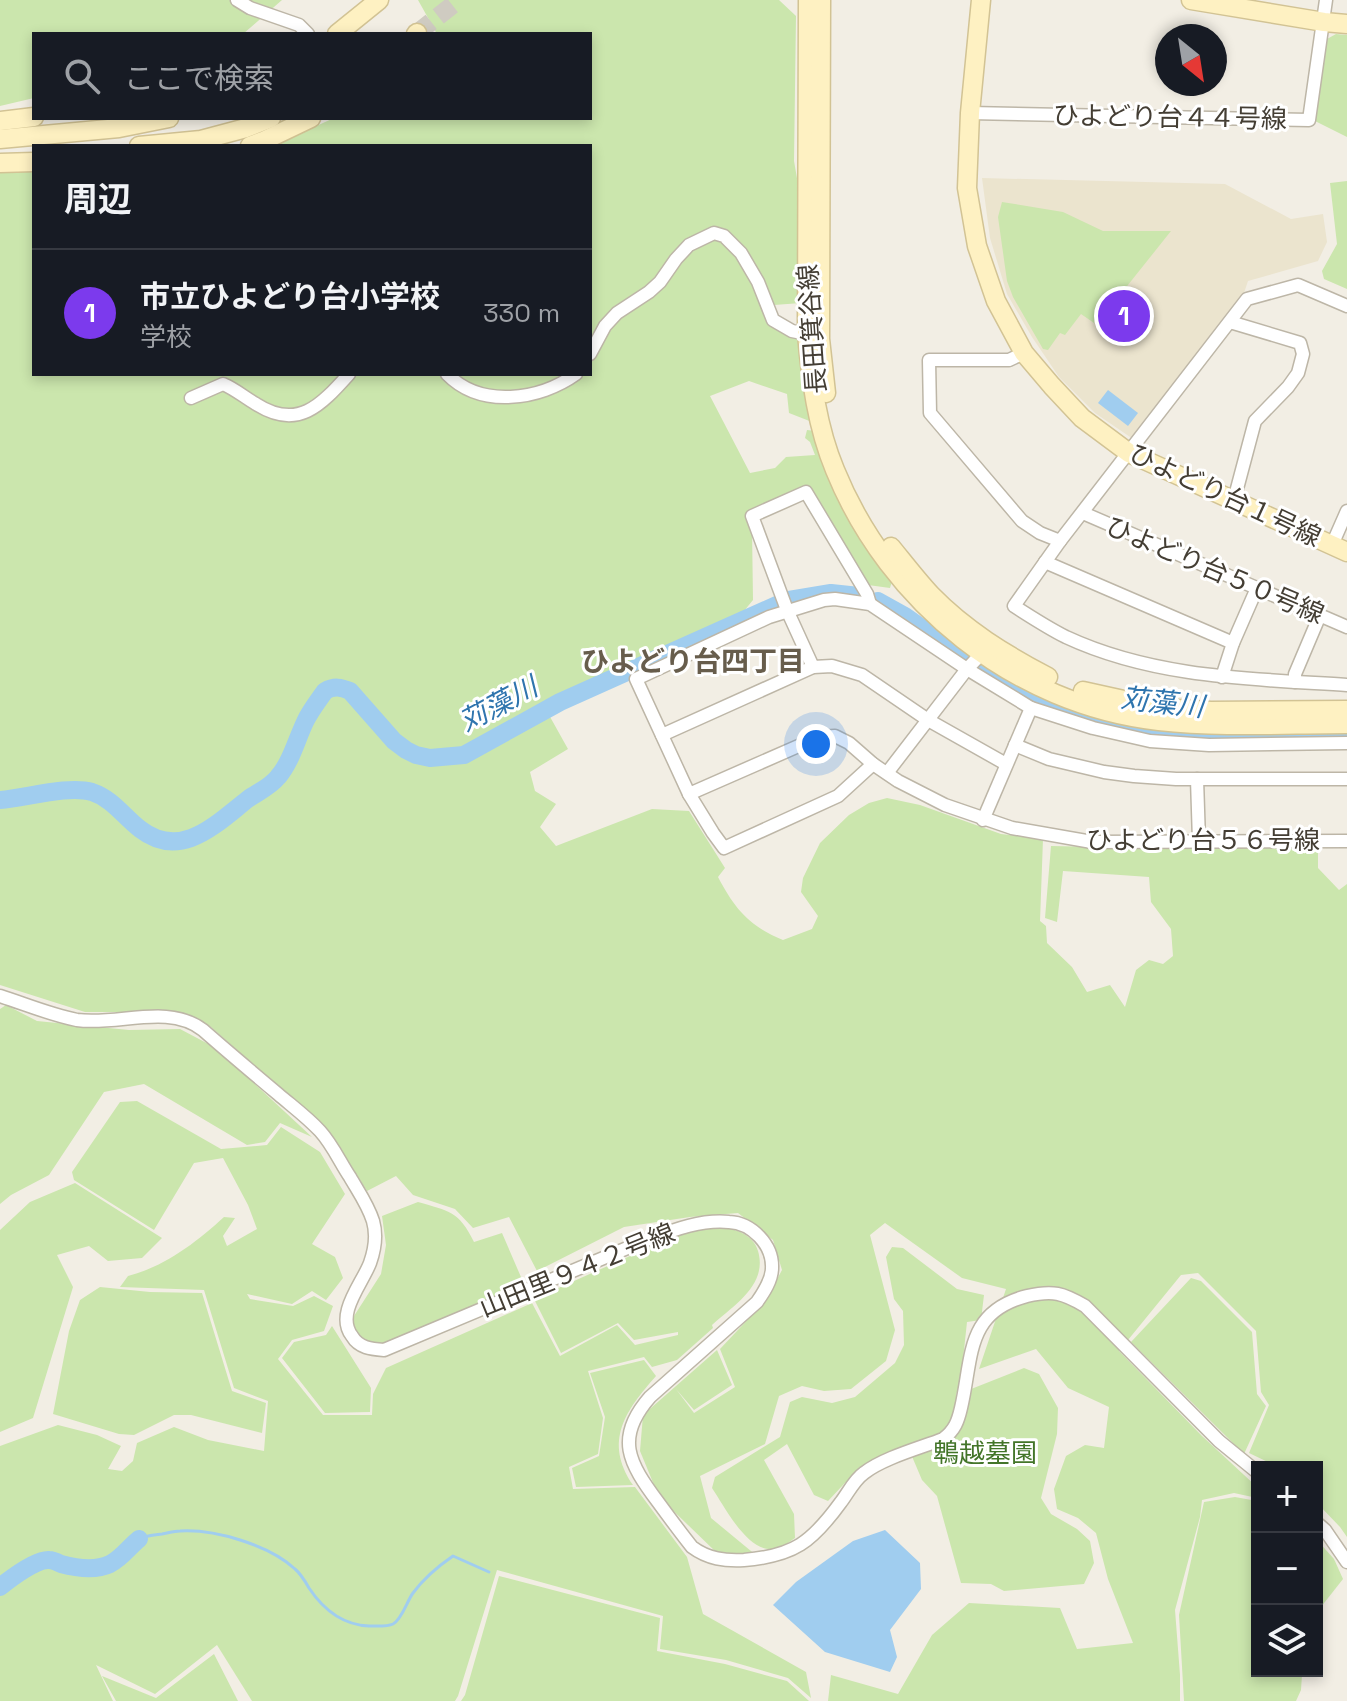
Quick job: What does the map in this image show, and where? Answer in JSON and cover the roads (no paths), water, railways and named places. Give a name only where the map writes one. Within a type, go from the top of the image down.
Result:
[{"type":"street","points":[[237,0],[250,8],[299,25],[306,32]]},
{"type":"street","points":[[323,32],[360,0]]},
{"type":"street","points":[[339,32],[379,0]]},
{"type":"street","name":"長田箕谷線","points":[[808,0],[807,334],[812,389],[833,467],[851,508],[877,550],[923,605],[948,629],[1081,691],[1160,708],[1211,711],[1347,710]]},
{"type":"street","name":"長田箕谷線","points":[[821,0],[820,339],[825,388],[832,430],[844,463],[862,502],[887,543],[932,596],[986,649],[1042,688],[1075,701],[1159,721],[1347,724]]},
{"type":"street","name":"ひよどり台１号線","points":[[981,0],[970,113],[967,188],[977,246],[996,301],[1024,353],[1082,418],[1129,453],[1340,548]]},
{"type":"street","points":[[1191,0],[1325,11],[1347,24]]},
{"type":"street","points":[[1260,0],[1347,14]]},
{"type":"street","name":"ひよどり台４４号線","points":[[970,113],[1309,120],[1325,11]]},
{"type":"street","points":[[0,121],[32,117]]},
{"type":"street","points":[[0,131],[85,120]]},
{"type":"street","points":[[0,131],[120,125],[154,120]]},
{"type":"street","points":[[0,139],[119,128],[158,120]]},
{"type":"street","points":[[160,144],[201,140],[266,120]]},
{"type":"street","points":[[255,144],[307,120]]},
{"type":"street","points":[[0,146],[32,146]]},
{"type":"street","points":[[0,163],[32,162]]},
{"type":"street","points":[[592,350],[605,326],[617,313],[660,282],[689,245],[714,233],[724,236],[741,253],[758,282],[773,320],[792,331],[807,334]]},
{"type":"street","points":[[1347,306],[1298,285],[1247,299],[1060,541],[1014,606],[1068,638],[1162,669],[1222,677],[1347,685]]},
{"type":"street","points":[[1230,322],[1300,343],[1303,354],[1298,373],[1288,387],[1255,421],[1234,500]]},
{"type":"street","points":[[1024,353],[1009,360],[929,360],[930,413],[1022,521],[1060,541]]},
{"type":"street","points":[[191,398],[223,384],[275,413],[299,414],[319,406],[347,376]]},
{"type":"street","points":[[450,376],[468,390],[483,395],[510,397],[535,394],[573,376]]},
{"type":"street","points":[[813,667],[787,610],[752,516],[806,492],[870,604]]},
{"type":"street","points":[[1340,548],[1347,511]]},
{"type":"street","name":"ひよどり台５０号線","points":[[1083,513],[1347,627]]},
{"type":"street","points":[[1045,562],[1233,643]]},
{"type":"street","points":[[1222,677],[1257,588]]},
{"type":"street","points":[[873,764],[838,796],[724,848],[689,794],[636,679],[769,617],[835,599],[870,604],[1031,708],[1093,728],[1150,741],[1209,745],[1347,743]]},
{"type":"street","points":[[1295,682],[1295,674],[1320,615]]},
{"type":"street","points":[[887,773],[986,649]]},
{"type":"street","points":[[662,735],[813,667],[832,666],[862,675],[928,720],[1006,764]]},
{"type":"street","points":[[983,820],[1031,708]]},
{"type":"street","name":"ひよどり台５６号線","points":[[689,794],[819,737],[835,736],[849,743],[898,781],[945,805],[1012,828],[1092,842],[1347,841]]},
{"type":"street","points":[[1015,745],[1049,759],[1104,772],[1162,778],[1347,779]]},
{"type":"street","points":[[1197,779],[1199,841]]},
{"type":"street","name":"山田里９４２号線","points":[[0,996],[80,1020],[167,1016],[187,1020],[304,1115],[328,1141],[372,1218],[375,1247],[346,1319],[351,1336],[358,1344],[372,1349],[384,1350],[686,1226],[727,1221],[741,1224],[757,1234],[770,1252],[772,1268],[766,1288],[757,1302],[650,1397],[632,1422],[629,1435],[632,1461],[640,1478],[692,1547],[701,1554],[726,1561],[771,1558],[784,1553],[804,1543],[826,1522],[861,1475],[943,1439],[952,1432],[958,1421],[972,1344],[983,1321],[1001,1307],[1042,1293],[1066,1294],[1085,1306],[1219,1441],[1251,1467]]},
{"type":"street","points":[[1323,1528],[1347,1562]]},
{"type":"water","points":[[1108,390],[1138,413],[1128,426],[1098,403]]},
{"type":"water","points":[[885,1530],[920,1563],[921,1589],[890,1630],[897,1657],[890,1672],[825,1652],[773,1605],[796,1582],[853,1541]]},
{"type":"waterway","name":"苅藻川","points":[[789,600],[831,593],[859,596]]},
{"type":"waterway","name":"苅藻川","points":[[878,601],[960,655]]},
{"type":"waterway","name":"苅藻川","points":[[0,800],[59,791],[92,792],[106,799],[155,838],[184,840],[211,828],[275,781],[283,771],[309,714],[328,689],[350,691],[394,741],[416,755],[430,758],[464,755],[560,702],[779,604]]},
{"type":"waterway","name":"苅藻川","points":[[982,669],[1013,688],[1106,725],[1200,736],[1347,735]]},
{"type":"waterway","points":[[139,1539],[176,1531],[194,1531],[241,1540],[284,1560],[334,1614],[351,1623],[369,1626],[388,1626],[396,1622],[422,1582],[453,1556],[489,1572]]},
{"type":"waterway","points":[[0,1587],[23,1570],[44,1561],[52,1560],[79,1568],[110,1564],[139,1539]]},
{"type":"tunnel","points":[[418,32],[459,0]]},
{"type":"place","name":"市立ひよどり台小学校","points":[[1124,316]]},
{"type":"district","name":"ひよどり台四丁目","points":[[693,661]]},
{"type":"park label","name":"鵯越墓園","points":[[985,1453]]}]
